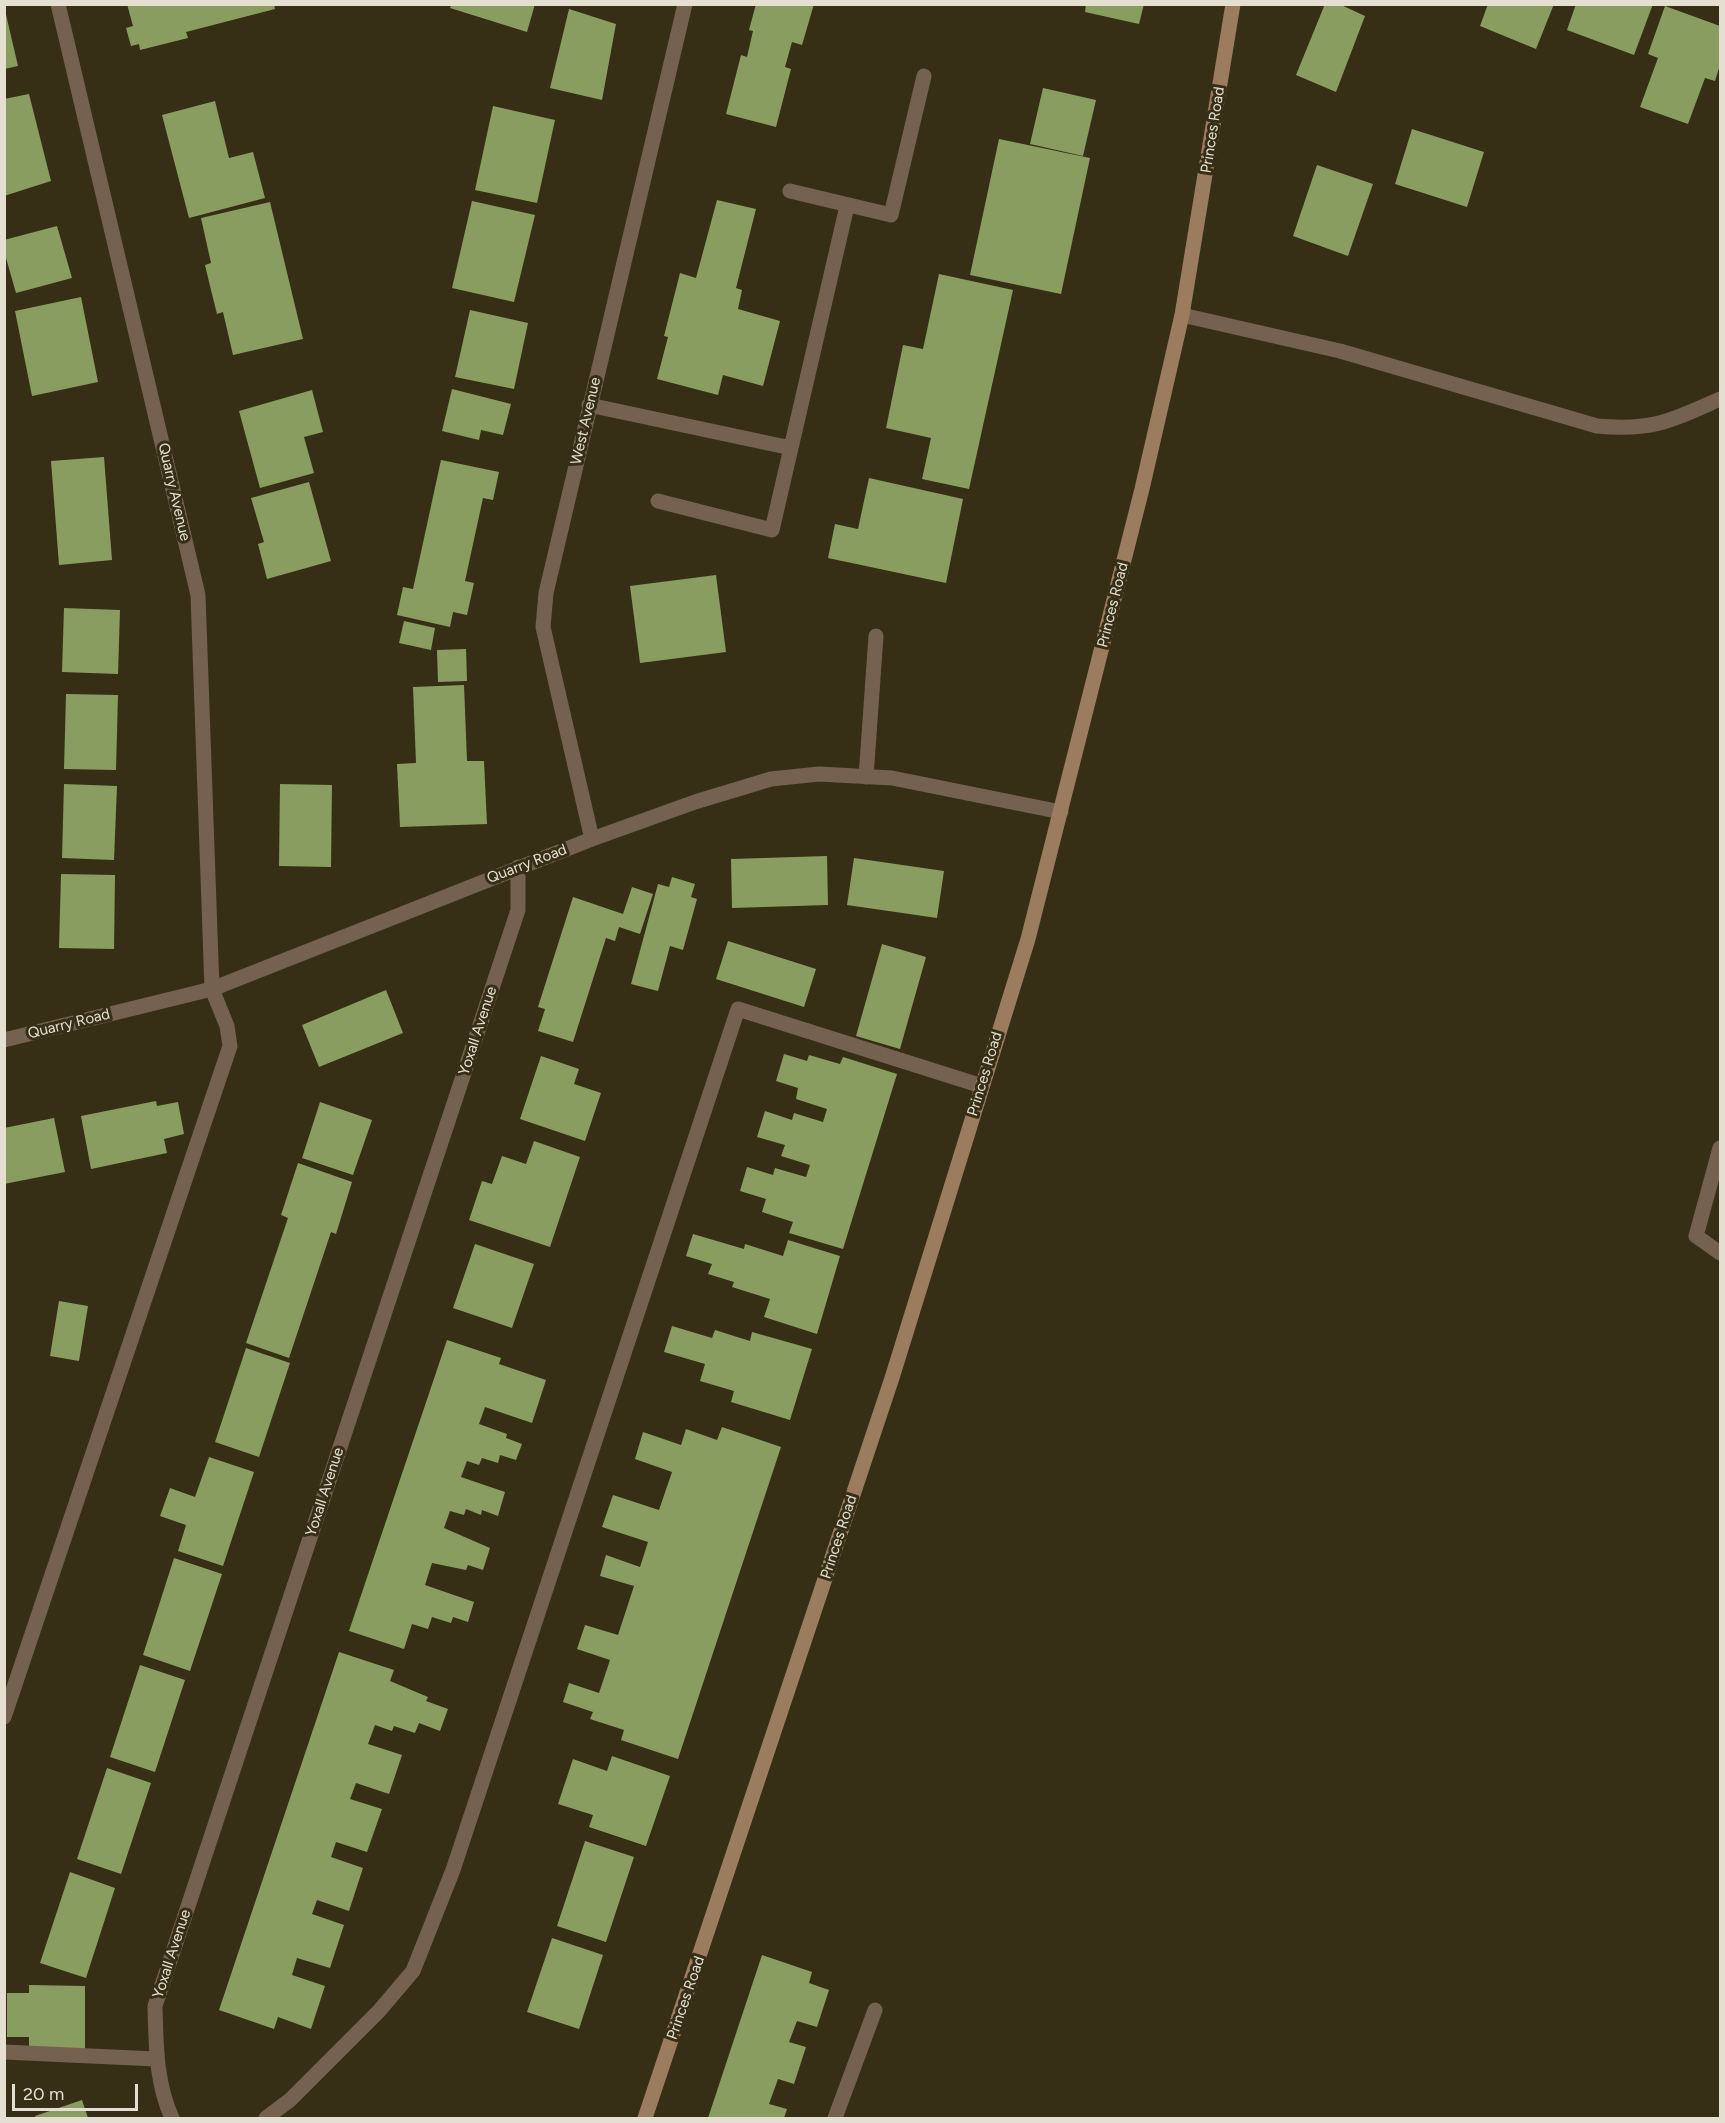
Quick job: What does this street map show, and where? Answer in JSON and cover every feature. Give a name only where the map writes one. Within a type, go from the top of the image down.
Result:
[{"type":"street","name":"Quarry Avenue","points":[[4,1717],[230,1046],[228,1026],[213,989],[198,595],[58,4]]},
{"type":"street","name":"West Avenue","points":[[592,839],[543,627],[546,593],[685,4]]},
{"type":"street","name":"Princes Road","points":[[645,2118],[888,1389],[1028,939],[1182,315],[1233,4]]},
{"type":"street","points":[[790,191],[891,215],[924,76]]},
{"type":"street","points":[[658,501],[772,530],[847,206]]},
{"type":"street","points":[[1182,315],[1340,351],[1597,426],[1631,429],[1656,426],[1720,399]]},
{"type":"street","points":[[590,405],[791,448]]},
{"type":"street","points":[[866,777],[876,636]]},
{"type":"street","name":"Quarry Road","points":[[4,1040],[213,989],[592,839],[695,802],[771,779],[819,774],[892,778],[1061,812]]},
{"type":"street","name":"Yoxall Avenue","points":[[172,2118],[166,2104],[156,2059],[155,2006],[518,910],[518,867]]},
{"type":"street","points":[[266,2118],[290,2100],[379,2011],[413,1971],[453,1870],[738,1009],[982,1086]]},
{"type":"street","points":[[1720,1148],[1696,1236],[1720,1253]]},
{"type":"street","points":[[835,2118],[875,2010]]},
{"type":"street","points":[[4,2052],[156,2059]]},
{"type":"building","points":[[127,4],[274,4],[275,9],[186,32],[188,38],[140,50],[139,44],[131,46],[126,28],[133,26]]},
{"type":"building","points":[[452,4],[535,4],[527,32],[450,8]]},
{"type":"building","points":[[756,4],[814,4],[802,45],[792,42],[785,67],[791,69],[776,127],[726,114],[741,55],[747,57],[753,31],[749,30]]},
{"type":"building","points":[[1086,4],[1144,4],[1139,24],[1085,12]]},
{"type":"building","points":[[1325,4],[1339,4],[1365,16],[1336,92],[1296,75]]},
{"type":"building","points":[[1488,4],[1554,4],[1536,49],[1480,26]]},
{"type":"building","points":[[1576,4],[1653,4],[1634,55],[1567,30]]},
{"type":"building","points":[[4,6],[18,66],[4,69]]},
{"type":"building","points":[[1665,6],[1720,26],[1720,65],[1715,81],[1705,78],[1688,124],[1640,107],[1658,58],[1648,54]]},
{"type":"building","points":[[569,9],[616,24],[602,100],[550,88]]},
{"type":"building","points":[[1043,88],[1096,100],[1083,156],[1030,144]]},
{"type":"building","points":[[29,94],[51,181],[4,196],[4,99]]},
{"type":"building","points":[[215,101],[229,158],[253,152],[265,198],[189,218],[162,115]]},
{"type":"building","points":[[493,106],[555,120],[537,203],[475,190]]},
{"type":"building","points":[[1412,129],[1484,152],[1467,207],[1395,184]]},
{"type":"building","points":[[999,139],[1090,158],[1061,294],[970,275]]},
{"type":"building","points":[[1317,165],[1373,184],[1348,256],[1293,236]]},
{"type":"building","points":[[717,200],[756,209],[736,288],[742,290],[738,309],[780,321],[763,386],[723,375],[718,395],[657,379],[668,337],[664,336],[680,273],[696,278]]},
{"type":"building","points":[[472,201],[535,215],[514,302],[452,288]]},
{"type":"building","points":[[270,202],[303,339],[233,355],[223,312],[217,314],[205,265],[211,263],[201,218]]},
{"type":"building","points":[[57,226],[72,278],[16,293],[4,251],[4,240]]},
{"type":"building","points":[[939,274],[1013,290],[969,489],[922,479],[931,438],[886,428],[903,345],[923,349]]},
{"type":"building","points":[[81,297],[98,382],[32,396],[15,311]]},
{"type":"building","points":[[470,310],[528,323],[514,389],[455,377]]},
{"type":"building","points":[[452,389],[511,404],[503,435],[481,430],[479,440],[442,431]]},
{"type":"building","points":[[312,390],[323,432],[304,437],[314,473],[260,488],[239,411]]},
{"type":"building","points":[[104,457],[112,560],[59,565],[51,461]]},
{"type":"building","points":[[441,460],[499,472],[493,500],[483,498],[465,581],[474,583],[467,615],[453,612],[450,627],[397,615],[403,587],[413,589]]},
{"type":"building","points":[[869,478],[963,499],[946,583],[828,558],[835,524],[858,529]]},
{"type":"building","points":[[309,482],[331,561],[267,579],[258,544],[264,542],[251,498]]},
{"type":"building","points":[[716,575],[726,652],[640,663],[630,586]]},
{"type":"building","points":[[64,608],[120,610],[118,674],[62,672]]},
{"type":"building","points":[[404,621],[435,628],[431,650],[399,643]]},
{"type":"building","points":[[466,649],[467,681],[438,682],[437,650]]},
{"type":"building","points":[[464,685],[467,761],[484,761],[487,824],[400,827],[397,764],[416,763],[413,687]]},
{"type":"building","points":[[66,694],[118,695],[116,770],[64,769]]},
{"type":"building","points":[[64,784],[117,786],[114,860],[62,858]]},
{"type":"building","points":[[280,784],[332,785],[331,867],[279,866]]},
{"type":"building","points":[[827,856],[828,905],[732,908],[731,859]]},
{"type":"building","points":[[854,858],[944,871],[937,918],[847,905]]},
{"type":"building","points":[[61,874],[115,875],[114,949],[59,948]]},
{"type":"building","points":[[672,877],[695,884],[691,897],[697,899],[683,950],[670,946],[658,991],[631,984],[658,884],[669,887]]},
{"type":"building","points":[[632,887],[653,894],[640,934],[619,927],[615,941],[606,938],[573,1042],[538,1031],[545,1009],[538,1007],[573,897],[623,914]]},
{"type":"building","points":[[728,941],[816,969],[804,1007],[716,979]]},
{"type":"building","points":[[882,944],[926,957],[900,1049],[856,1036]]},
{"type":"building","points":[[386,990],[403,1033],[319,1067],[302,1025]]},
{"type":"building","points":[[784,1054],[807,1061],[809,1055],[840,1064],[843,1057],[897,1074],[843,1249],[789,1233],[793,1222],[762,1212],[766,1199],[740,1191],[747,1167],[773,1175],[775,1168],[806,1177],[810,1165],[781,1156],[785,1145],[757,1137],[765,1111],[792,1120],[794,1113],[823,1122],[827,1109],[796,1099],[798,1088],[776,1081]]},
{"type":"building","points":[[541,1056],[579,1069],[574,1084],[601,1093],[585,1141],[520,1119]]},
{"type":"building","points":[[156,1101],[157,1106],[178,1102],[184,1134],[164,1139],[167,1153],[91,1169],[81,1116]]},
{"type":"building","points":[[320,1102],[372,1120],[353,1175],[302,1158]]},
{"type":"building","points":[[54,1118],[65,1172],[4,1184],[4,1128]]},
{"type":"building","points":[[534,1141],[580,1157],[550,1247],[469,1220],[482,1181],[492,1184],[502,1156],[526,1164]]},
{"type":"building","points":[[298,1163],[352,1182],[336,1234],[331,1232],[289,1358],[246,1343],[288,1218],[281,1215]]},
{"type":"building","points":[[693,1234],[744,1249],[745,1244],[783,1256],[788,1240],[840,1256],[817,1334],[764,1317],[770,1299],[732,1287],[734,1282],[708,1274],[712,1264],[686,1256]]},
{"type":"building","points":[[475,1244],[534,1264],[512,1328],[453,1308]]},
{"type":"building","points":[[59,1301],[88,1306],[79,1361],[50,1356]]},
{"type":"building","points":[[672,1326],[712,1338],[715,1330],[750,1341],[752,1332],[812,1349],[790,1420],[731,1402],[734,1391],[700,1381],[705,1364],[664,1352]]},
{"type":"building","points":[[447,1340],[501,1358],[499,1364],[546,1380],[532,1423],[485,1407],[479,1424],[507,1434],[506,1438],[522,1444],[516,1460],[500,1455],[498,1463],[482,1458],[479,1465],[467,1461],[461,1477],[505,1492],[498,1516],[482,1510],[481,1515],[466,1509],[464,1515],[450,1511],[444,1528],[490,1548],[483,1570],[468,1565],[466,1570],[432,1563],[425,1585],[474,1602],[468,1622],[453,1617],[451,1623],[432,1617],[428,1629],[412,1624],[404,1649],[349,1631]]},
{"type":"building","points":[[246,1348],[290,1363],[259,1457],[215,1442]]},
{"type":"building","points":[[722,1427],[781,1447],[678,1759],[621,1740],[624,1730],[590,1719],[593,1712],[563,1702],[569,1683],[599,1693],[610,1660],[577,1649],[585,1625],[618,1635],[634,1586],[600,1576],[606,1555],[640,1567],[648,1542],[602,1527],[613,1495],[659,1510],[672,1472],[635,1459],[643,1432],[681,1445],[686,1429],[717,1440]]},
{"type":"building","points":[[209,1457],[254,1472],[223,1566],[178,1551],[186,1525],[160,1516],[170,1488],[195,1497]]},
{"type":"building","points":[[174,1558],[222,1574],[190,1671],[143,1655]]},
{"type":"building","points":[[339,1652],[394,1670],[390,1681],[428,1697],[426,1701],[448,1709],[440,1731],[419,1723],[415,1733],[394,1726],[392,1731],[375,1725],[368,1744],[402,1755],[389,1794],[356,1783],[350,1799],[382,1809],[367,1852],[336,1842],[331,1857],[363,1868],[349,1911],[317,1900],[312,1914],[344,1925],[330,1968],[297,1958],[292,1975],[325,1986],[311,2029],[278,2017],[274,2029],[219,2010]]},
{"type":"building","points":[[140,1665],[185,1680],[155,1772],[110,1757]]},
{"type":"building","points":[[612,1756],[670,1776],[646,1846],[589,1827],[593,1815],[558,1804],[573,1759],[607,1771]]},
{"type":"building","points":[[107,1768],[151,1783],[121,1874],[77,1859]]},
{"type":"building","points":[[585,1841],[634,1857],[606,1942],[557,1926]]},
{"type":"building","points":[[70,1872],[115,1888],[86,1978],[40,1963]]},
{"type":"building","points":[[552,1938],[603,1955],[579,2029],[527,2012]]},
{"type":"building","points":[[762,1955],[812,1972],[809,1983],[829,1990],[817,2027],[797,2021],[789,2042],[806,2047],[794,2084],[778,2079],[769,2104],[787,2109],[784,2118],[708,2118]]},
{"type":"building","points":[[29,1985],[85,1986],[85,2052],[29,2051],[29,2037],[7,2037],[7,1993],[29,1993]]},
{"type":"building","points":[[82,2100],[88,2118],[36,2118],[35,2116]]}]
